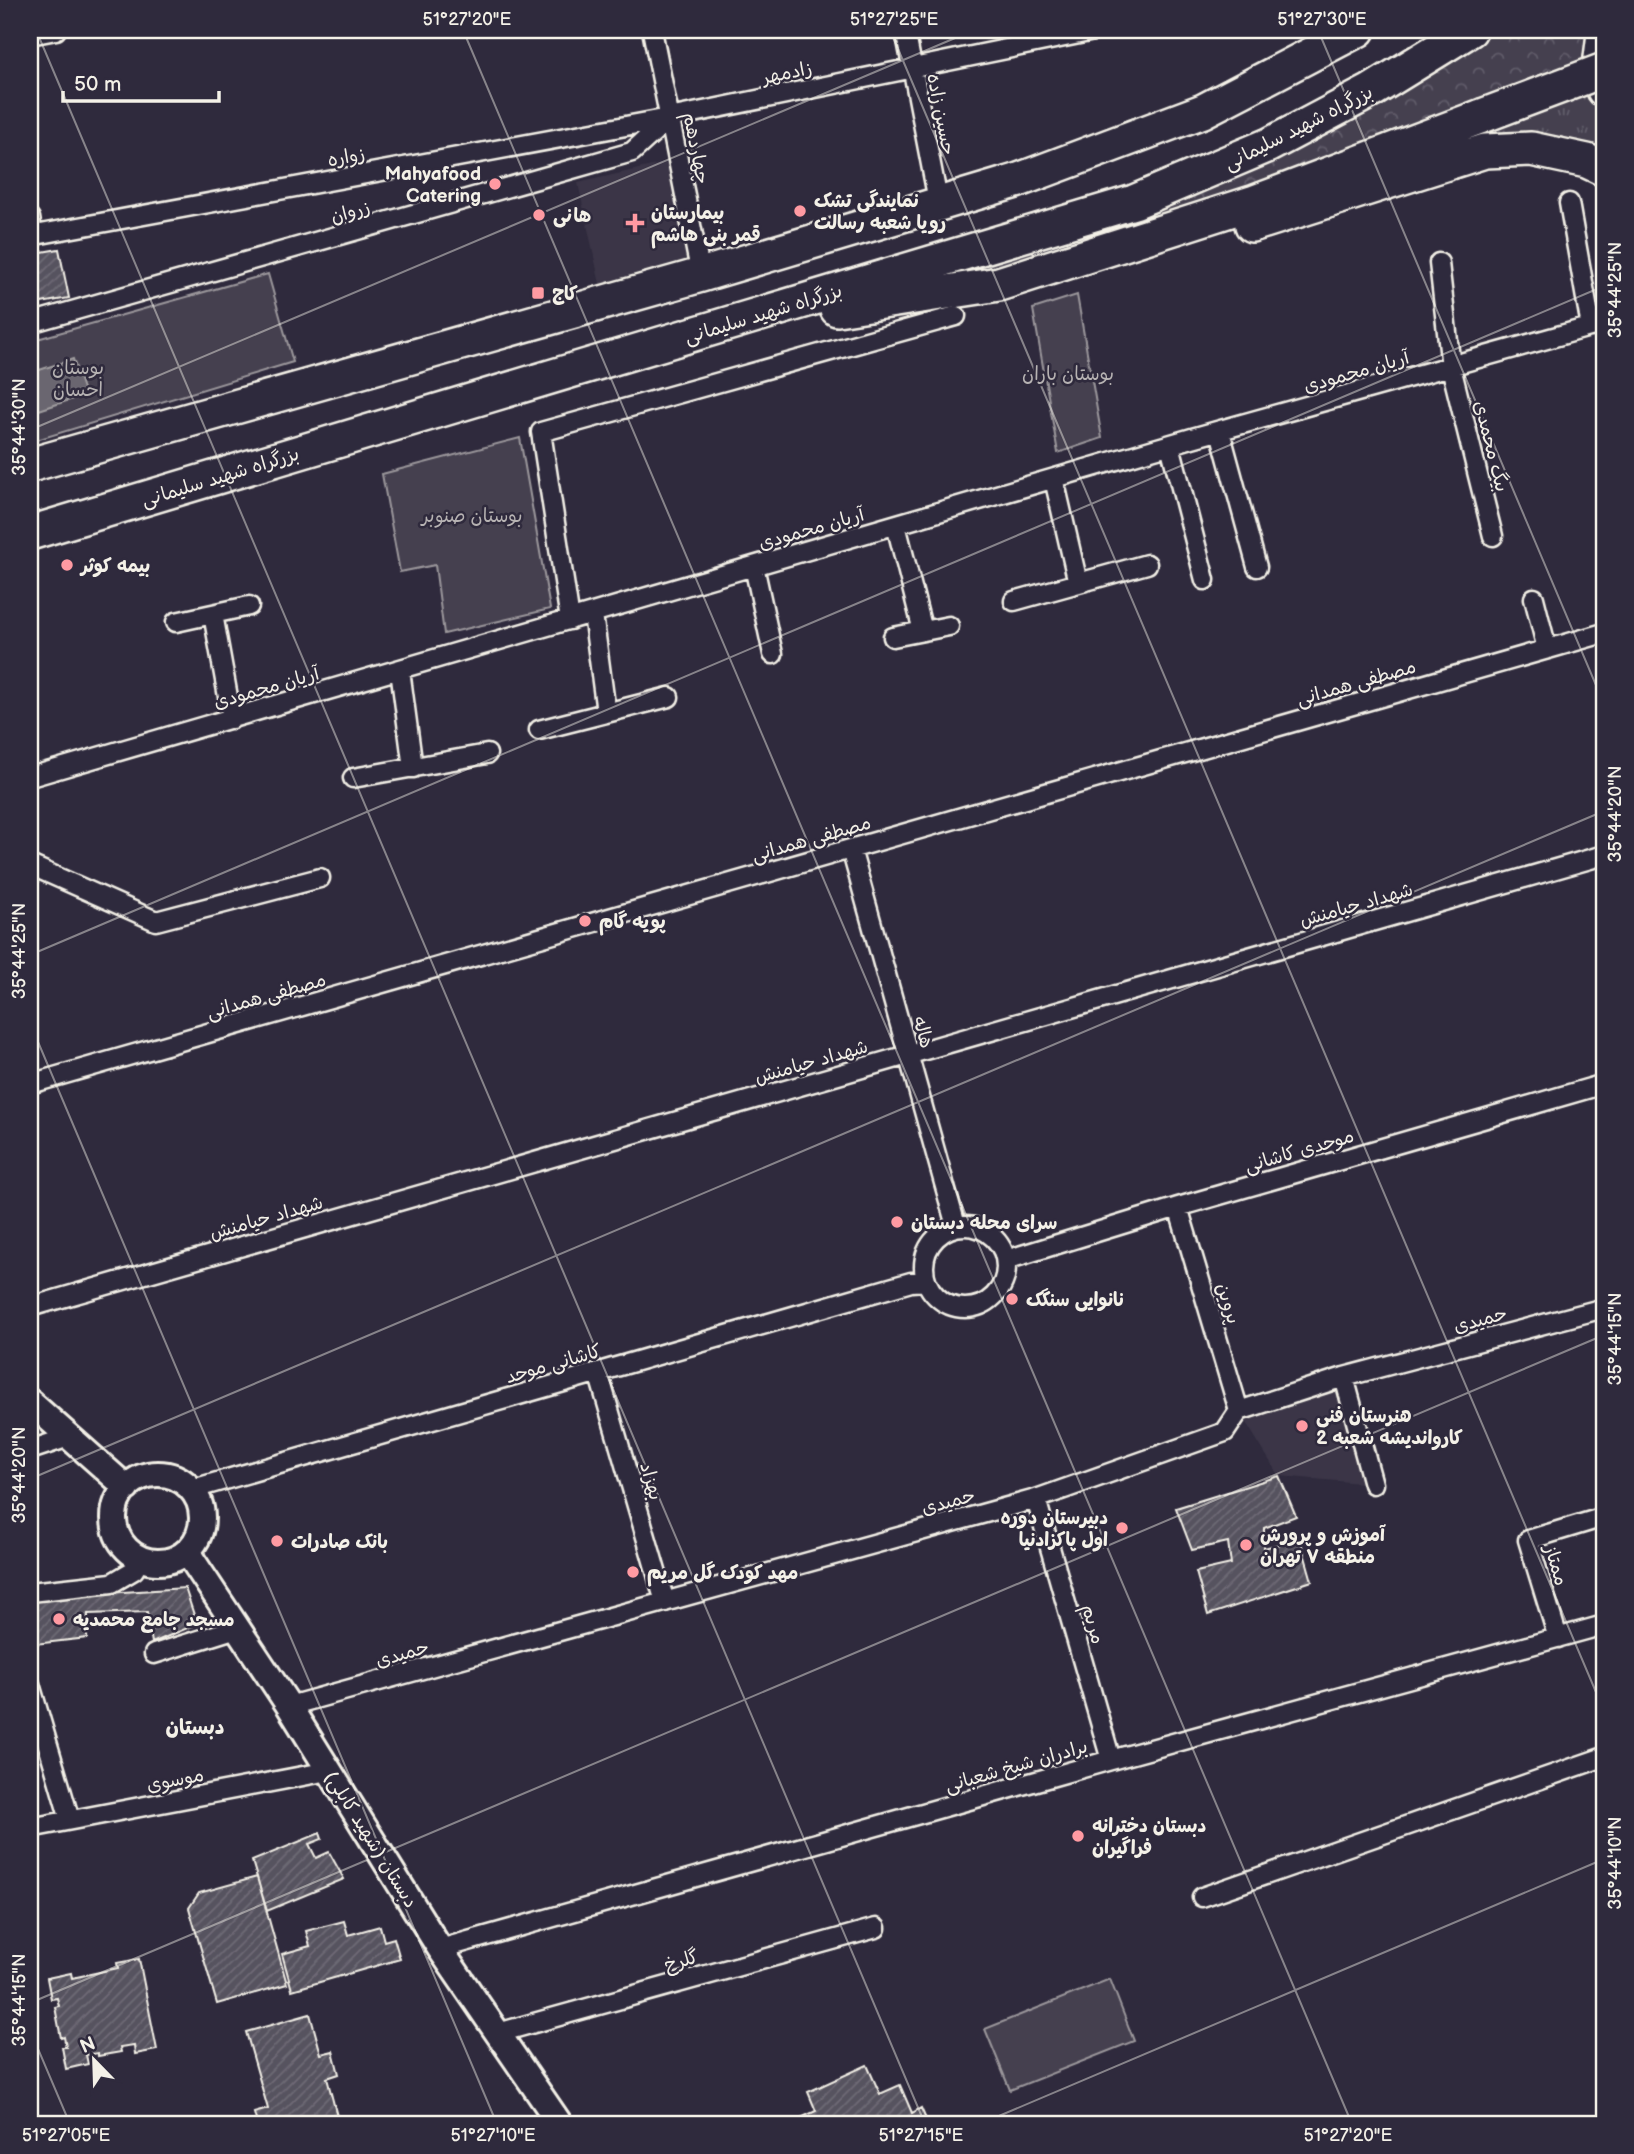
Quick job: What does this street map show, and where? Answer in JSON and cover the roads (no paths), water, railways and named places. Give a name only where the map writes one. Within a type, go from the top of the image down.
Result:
[{"type":"highway","points":[[1303,60],[1342,30]]},
{"type":"highway","points":[[30,465],[701,275],[1016,181],[1203,111],[1358,30]]},
{"type":"highway","name":"بزرگراه شهید سلیمانی","points":[[30,533],[1134,202],[1269,145],[1371,91],[1470,30]]},
{"type":"highway","points":[[1604,34],[1600,65],[1604,90]]},
{"type":"highway","points":[[717,327],[999,284],[1255,202],[1604,70]]},
{"type":"highway","points":[[1058,265],[1258,224],[1485,151],[1531,149],[1587,161],[1604,169]]},
{"type":"main road","points":[[30,1402],[72,1436],[127,1488]]},
{"type":"main road","points":[[162,1474],[177,1477],[193,1489],[200,1508],[201,1524],[197,1538],[187,1552],[173,1560],[162,1562],[141,1559],[125,1546],[115,1524],[116,1507],[127,1488],[141,1478],[162,1474]]},
{"type":"main road","name":"دبستان (شهید کابلی)","points":[[187,1552],[289,1706],[440,1949],[560,2124]]},
{"type":"street","points":[[30,35],[56,30]]},
{"type":"street","name":"چهاردهم","points":[[652,30],[701,275]]},
{"type":"street","name":"حسین زاده","points":[[905,30],[939,206]]},
{"type":"street","points":[[912,68],[1099,30]]},
{"type":"street","name":"زادمهر","points":[[669,118],[912,68]]},
{"type":"street","name":"زواره","points":[[31,230],[669,118]]},
{"type":"street","name":"زروان","points":[[30,323],[632,152],[669,118]]},
{"type":"street","points":[[1569,203],[1598,325]]},
{"type":"street","name":"بیگ محمدی","points":[[1439,263],[1451,367],[1493,536]]},
{"type":"street","points":[[570,620],[541,432],[956,316]]},
{"type":"street","name":"آریان محمودی","points":[[30,777],[1170,445],[1598,325]]},
{"type":"street","points":[[1220,431],[1258,567]]},
{"type":"street","points":[[1170,445],[1205,580]]},
{"type":"street","points":[[1054,479],[1078,583]]},
{"type":"street","points":[[896,525],[923,631]]},
{"type":"street","points":[[1014,601],[1147,564]]},
{"type":"street","points":[[754,566],[773,654]]},
{"type":"street","points":[[1534,598],[1547,649]]},
{"type":"street","points":[[176,622],[249,606]]},
{"type":"street","points":[[212,614],[232,719]]},
{"type":"street","points":[[593,614],[606,712]]},
{"type":"street","points":[[893,637],[949,626]]},
{"type":"street","name":"مصطفی همدانی","points":[[30,1084],[1604,633]]},
{"type":"street","points":[[400,670],[414,768]]},
{"type":"street","points":[[539,730],[669,697]]},
{"type":"street","points":[[353,778],[487,754]]},
{"type":"street","name":"هاله","points":[[850,849],[956,1226]]},
{"type":"street","name":"شهداد حیامنش","points":[[30,1307],[1604,855]]},
{"type":"street","points":[[30,865],[156,921],[320,878]]},
{"type":"street","name":"موحدی کاشانی","points":[[1006,1260],[1178,1207],[1604,1084]]},
{"type":"street","name":"پروین","points":[[1178,1207],[1239,1411]]},
{"type":"street","points":[[956,1226],[982,1229],[994,1237],[1002,1247],[1006,1260],[1002,1287],[982,1305],[955,1307],[943,1302],[932,1293],[925,1281],[923,1267],[929,1247],[943,1231],[956,1226]]},
{"type":"street","name":"کاشانی موحد","points":[[193,1489],[911,1282],[925,1281]]},
{"type":"street","name":"حمیدی","points":[[289,1706],[1036,1499],[1225,1432],[1239,1411],[1344,1377],[1604,1308]]},
{"type":"street","name":"بهزاد","points":[[598,1372],[665,1602]]},
{"type":"street","points":[[1344,1377],[1373,1484]]},
{"type":"street","points":[[30,1450],[72,1436]]},
{"type":"street","name":"مریم","points":[[1036,1499],[1111,1760]]},
{"type":"street","name":"ممتاز","points":[[1558,1637],[1528,1540],[1604,1517]]},
{"type":"street","points":[[30,1592],[112,1583],[134,1570],[141,1559]]},
{"type":"street","name":"برادران شیخ شعبانی","points":[[440,1949],[1111,1760],[1604,1625]]},
{"type":"street","points":[[154,1654],[237,1628]]},
{"type":"street","points":[[30,1684],[71,1820]]},
{"type":"street","points":[[1202,1897],[1604,1757]]},
{"type":"street","name":"موسوی","points":[[30,1829],[329,1771]]},
{"type":"street","name":"گلرخ","points":[[498,2034],[876,1928]]},
{"type":"place","name":"Mahyafood Catering","points":[[495,184]]},
{"type":"place","name":"نمایندگی تشک رویا شعبه رسالت","points":[[800,211]]},
{"type":"place","name":"هانی","points":[[539,215]]},
{"type":"place","name":"بیمارستان قمر بنی هاشم","points":[[635,223]]},
{"type":"place","name":"کاج","points":[[538,293]]},
{"type":"place","name":"بیمه کوثر","points":[[67,565]]},
{"type":"place","name":"پویه گام","points":[[585,921]]},
{"type":"place","name":"سرای محله دبستان","points":[[897,1222]]},
{"type":"place","name":"نانوایی سنگک","points":[[1012,1299]]},
{"type":"place","name":"هنرستان فنی کارواندیشه شعبه 2","points":[[1302,1426]]},
{"type":"place","name":"دبیرستان دوره اول پاکزادنیا","points":[[1122,1528]]},
{"type":"place","name":"بانک صادرات","points":[[277,1541]]},
{"type":"place","name":"آموزش و پرورش منطقه ۷ تهران","points":[[1246,1545]]},
{"type":"place","name":"مهد کودک گل مریم","points":[[633,1572]]},
{"type":"place","name":"مسجد جامع محمدیه","points":[[59,1619]]},
{"type":"place","name":"دبستان دخترانه فراگیران","points":[[1078,1836]]},
{"type":"district","name":"دبستان","points":[[195,1727]]},
{"type":"park label","name":"بوستان باران","points":[[1068,373]]},
{"type":"park label","name":"بوستان احسان","points":[[78,378]]},
{"type":"park label","name":"بوستان صنوبر","points":[[472,515]]}]
